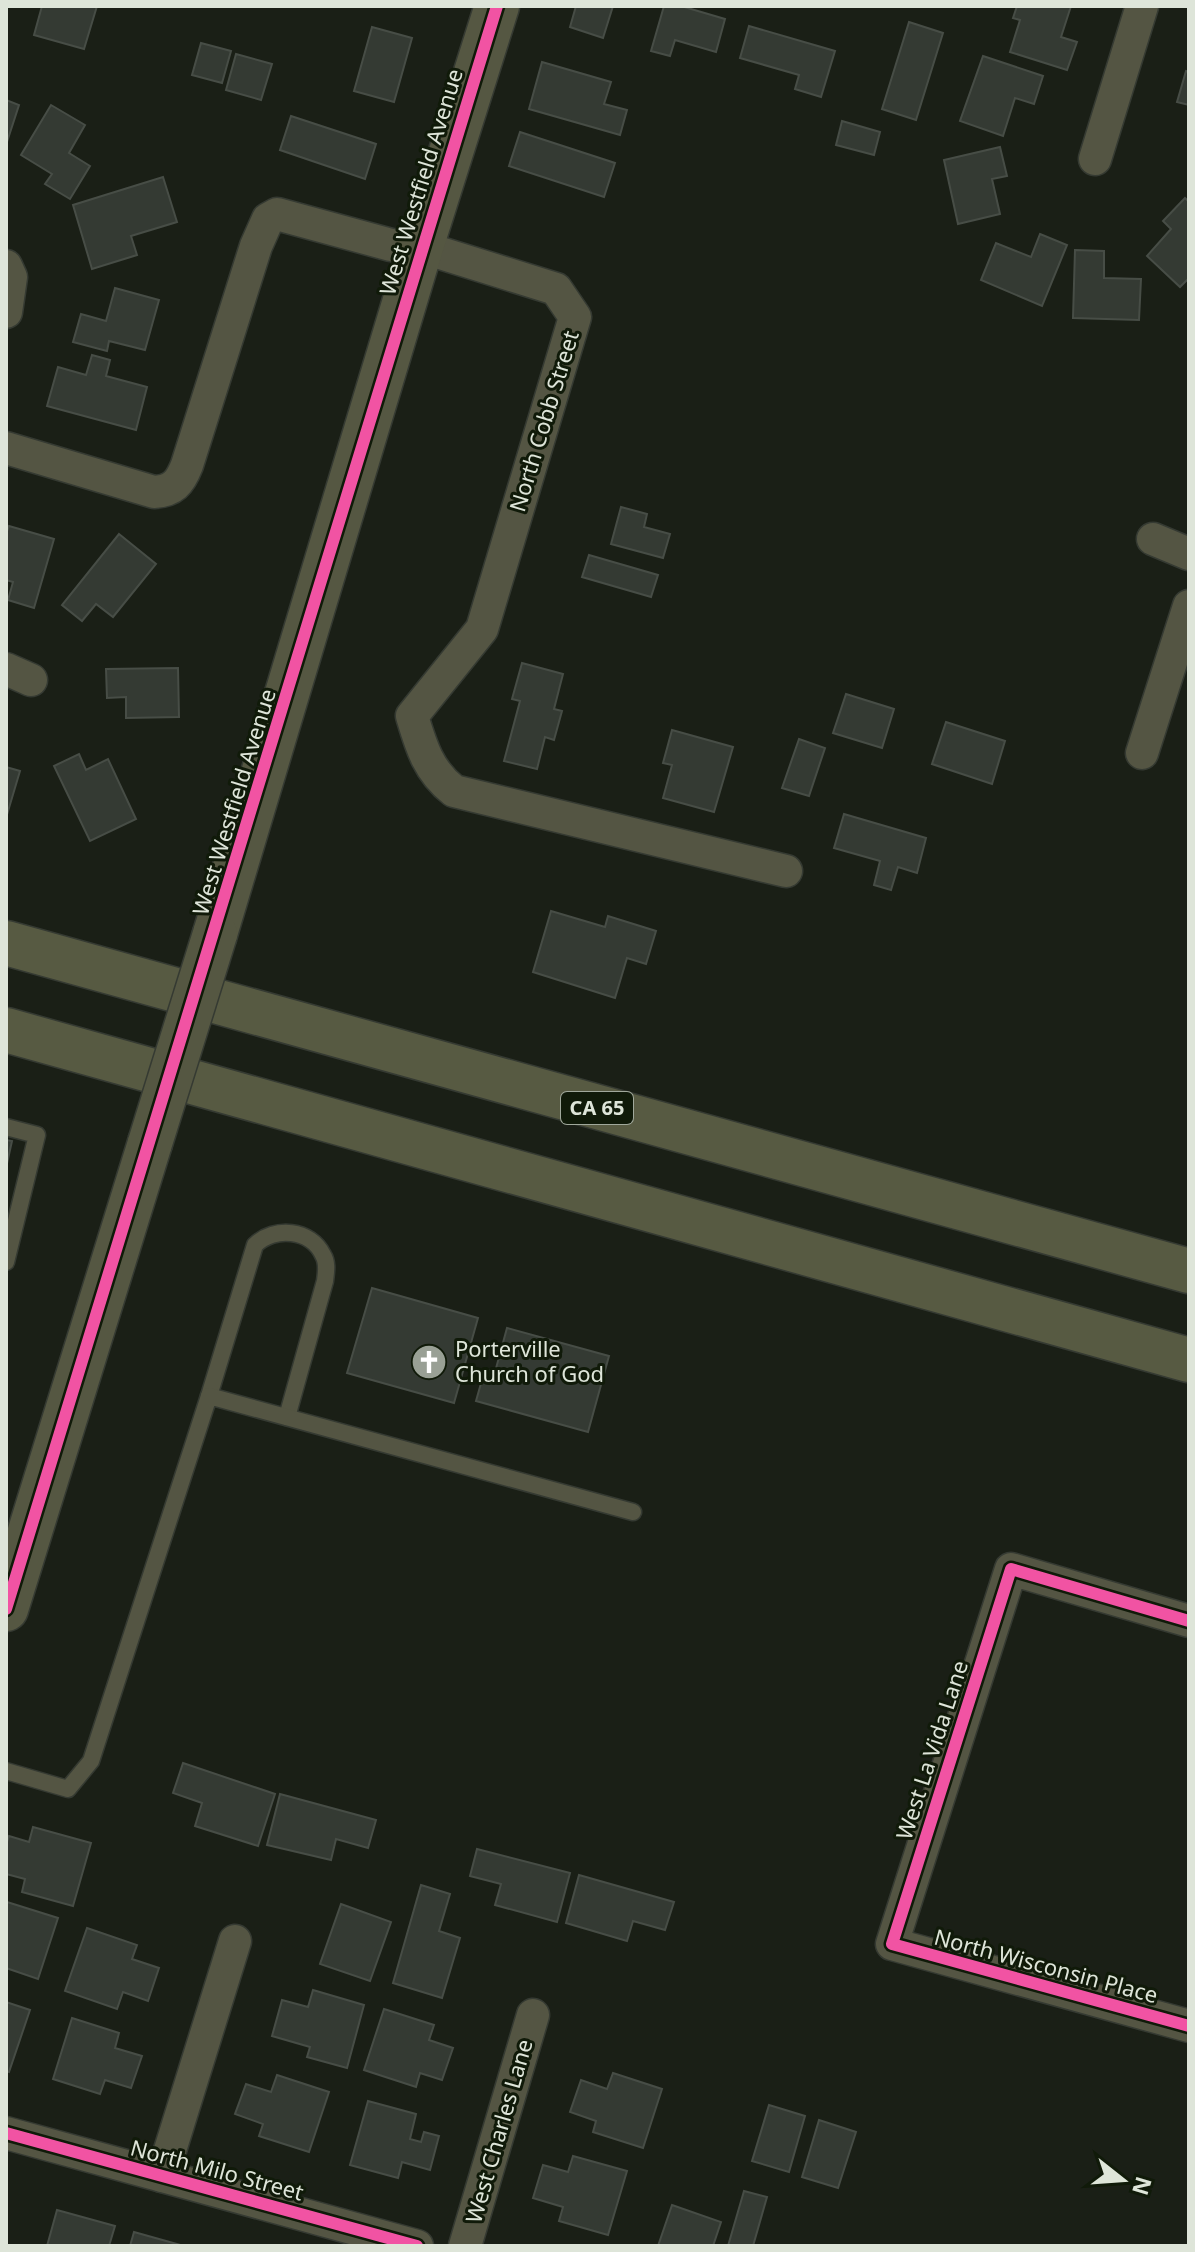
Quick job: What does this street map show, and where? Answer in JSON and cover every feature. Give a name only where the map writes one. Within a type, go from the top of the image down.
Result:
[{"type":"highway","name":"CA 65","points":[[6,943],[1189,1271]]},
{"type":"highway","points":[[6,1030],[1189,1360]]},
{"type":"street","name":"West Westfield Avenue","points":[[6,1609],[497,6]]},
{"type":"street","points":[[1095,159],[1142,6]]},
{"type":"street","name":"North Cobb Street","points":[[6,448],[154,492],[166,492],[176,486],[187,465],[256,246],[268,219],[277,214],[391,245],[421,247],[556,289],[575,317],[482,629],[412,716],[424,758],[454,791],[786,871]]},
{"type":"street","points":[[6,266],[11,277],[6,312]]},
{"type":"street","points":[[1153,539],[1189,554]]},
{"type":"street","points":[[1142,753],[1189,606]]},
{"type":"street","name":"West La Vida Lane","points":[[892,1944],[1011,1569],[1189,1621]]},
{"type":"street","points":[[162,2176],[235,1941]]},
{"type":"street","name":"North Wisconsin Place","points":[[892,1944],[1189,2026]]},
{"type":"street","name":"West Charles Lane","points":[[465,2246],[533,2015]]},
{"type":"street","name":"North Milo Street","points":[[6,2133],[417,2246]]},
{"type":"lane","points":[[6,1127],[37,1135],[14,1197],[6,1262]]},
{"type":"lane","points":[[6,1771],[68,1789],[91,1761],[255,1245],[273,1232],[287,1232],[312,1242],[322,1252],[327,1264],[287,1417]]},
{"type":"lane","points":[[209,1396],[633,1512]]},
{"type":"building","points":[[42,6],[97,6],[84,49],[34,35]]},
{"type":"building","points":[[576,6],[613,6],[603,38],[570,27]]},
{"type":"building","points":[[664,6],[681,6],[725,19],[716,52],[675,40],[670,56],[651,51]]},
{"type":"building","points":[[1017,6],[1071,6],[1061,37],[1077,42],[1067,70],[1010,52],[1020,20],[1013,18]]},
{"type":"building","points":[[909,22],[943,33],[916,120],[882,109]]},
{"type":"building","points":[[749,26],[835,51],[821,97],[795,89],[799,75],[740,58]]},
{"type":"building","points":[[372,27],[412,38],[394,102],[354,91]]},
{"type":"building","points":[[201,43],[231,51],[222,83],[192,75]]},
{"type":"building","points":[[236,54],[272,64],[261,100],[226,90]]},
{"type":"building","points":[[983,56],[1043,76],[1034,104],[1015,98],[1003,136],[960,121]]},
{"type":"building","points":[[542,62],[611,82],[604,104],[627,110],[620,135],[529,109]]},
{"type":"building","points":[[1186,71],[1189,72],[1189,105],[1177,102]]},
{"type":"building","points":[[6,100],[19,105],[6,145]]},
{"type":"building","points":[[51,105],[85,125],[69,153],[90,166],[70,199],[45,184],[52,174],[21,155]]},
{"type":"building","points":[[291,116],[376,144],[365,179],[280,150]]},
{"type":"building","points":[[842,121],[880,132],[874,155],[836,145]]},
{"type":"building","points":[[520,132],[615,163],[604,197],[509,166]]},
{"type":"building","points":[[1000,147],[1007,176],[992,179],[1000,214],[958,224],[944,160]]},
{"type":"building","points":[[163,177],[177,222],[131,236],[137,255],[92,269],[73,205]]},
{"type":"building","points":[[1185,198],[1189,202],[1189,278],[1180,287],[1147,256],[1171,229],[1163,221]]},
{"type":"building","points":[[1040,234],[1067,245],[1042,306],[981,280],[996,243],[1031,257]]},
{"type":"building","points":[[1075,250],[1104,251],[1104,278],[1141,279],[1139,320],[1073,318]]},
{"type":"building","points":[[115,288],[159,300],[145,350],[109,341],[107,351],[73,342],[81,314],[106,321]]},
{"type":"building","points":[[92,355],[110,360],[106,376],[147,387],[136,430],[47,406],[58,367],[86,375]]},
{"type":"building","points":[[621,507],[647,514],[644,527],[670,534],[663,558],[611,544]]},
{"type":"building","points":[[9,526],[54,539],[34,608],[8,600],[13,582],[6,580],[6,534]]},
{"type":"building","points":[[119,534],[156,564],[113,617],[96,604],[82,621],[62,605]]},
{"type":"building","points":[[589,555],[658,575],[651,597],[582,577]]},
{"type":"building","points":[[522,663],[563,674],[554,709],[562,711],[554,740],[545,737],[537,769],[504,761],[520,701],[512,699]]},
{"type":"building","points":[[178,668],[179,717],[126,718],[126,697],[107,698],[106,669]]},
{"type":"building","points":[[846,694],[894,709],[882,748],[833,733]]},
{"type":"building","points":[[946,722],[1005,741],[992,784],[932,764]]},
{"type":"building","points":[[672,730],[733,747],[714,812],[663,798],[672,765],[663,763]]},
{"type":"building","points":[[799,739],[825,748],[809,796],[782,788]]},
{"type":"building","points":[[79,754],[86,770],[108,759],[136,819],[90,841],[54,766]]},
{"type":"building","points":[[6,767],[20,771],[6,818]]},
{"type":"building","points":[[844,814],[926,838],[917,873],[898,867],[891,890],[874,885],[880,861],[834,848]]},
{"type":"building","points":[[551,911],[605,927],[608,916],[656,931],[646,964],[627,958],[615,998],[533,972]]},
{"type":"building","points":[[6,1140],[12,1141],[6,1168]]},
{"type":"building","points":[[372,1288],[478,1318],[454,1403],[347,1373]]},
{"type":"building","points":[[507,1328],[609,1356],[588,1432],[476,1401],[485,1369],[495,1372]]},
{"type":"building","points":[[183,1763],[275,1794],[258,1846],[195,1826],[202,1803],[173,1793]]},
{"type":"building","points":[[280,1794],[376,1820],[368,1848],[336,1839],[331,1860],[267,1845]]},
{"type":"building","points":[[33,1827],[91,1843],[73,1906],[22,1892],[25,1879],[6,1874],[9,1836],[29,1842]]},
{"type":"building","points":[[477,1849],[570,1873],[557,1922],[495,1905],[501,1884],[470,1876]]},
{"type":"building","points":[[579,1875],[674,1902],[665,1930],[633,1921],[627,1941],[566,1923]]},
{"type":"building","points":[[421,1885],[450,1894],[439,1931],[460,1938],[442,1998],[393,1983]]},
{"type":"building","points":[[7,1902],[58,1918],[38,1979],[6,1968]]},
{"type":"building","points":[[341,1904],[391,1922],[370,1981],[320,1964]]},
{"type":"building","points":[[87,1928],[137,1945],[132,1959],[159,1968],[148,2001],[123,1992],[117,2009],[65,1991]]},
{"type":"building","points":[[313,1990],[364,2005],[347,2068],[307,2057],[310,2047],[272,2036],[282,2000],[308,2007]]},
{"type":"building","points":[[6,2002],[30,2010],[9,2072],[6,2071]]},
{"type":"building","points":[[384,2009],[434,2025],[429,2040],[453,2048],[442,2080],[420,2073],[416,2087],[364,2070]]},
{"type":"building","points":[[72,2018],[119,2033],[115,2048],[142,2056],[131,2088],[105,2080],[100,2094],[53,2079]]},
{"type":"building","points":[[613,2073],[662,2089],[643,2148],[593,2132],[596,2121],[570,2112],[581,2080],[607,2089]]},
{"type":"building","points":[[277,2075],[329,2092],[309,2152],[259,2136],[263,2124],[235,2114],[246,2084],[271,2092]]},
{"type":"building","points":[[368,2101],[416,2114],[410,2139],[421,2142],[424,2132],[439,2136],[430,2170],[402,2162],[398,2178],[350,2165]]},
{"type":"building","points":[[769,2105],[805,2116],[789,2172],[752,2161]]},
{"type":"building","points":[[819,2120],[856,2132],[838,2188],[802,2177]]},
{"type":"building","points":[[573,2156],[627,2171],[608,2235],[559,2221],[563,2207],[533,2198],[543,2165],[568,2172]]},
{"type":"building","points":[[744,2191],[767,2197],[753,2246],[728,2246]]},
{"type":"building","points":[[672,2205],[721,2222],[713,2246],[658,2246]]},
{"type":"building","points":[[57,2210],[115,2226],[109,2246],[47,2246]]},
{"type":"building","points":[[134,2232],[184,2246],[130,2246]]},
{"type":"cycle path","points":[[6,1609],[497,6]]},
{"type":"cycle path","points":[[1189,1621],[1011,1569],[892,1944],[1189,2026]]},
{"type":"cycle path","points":[[6,2133],[417,2246]]},
{"type":"place","name":"Porterville Church of God","points":[[429,1362]]}]
